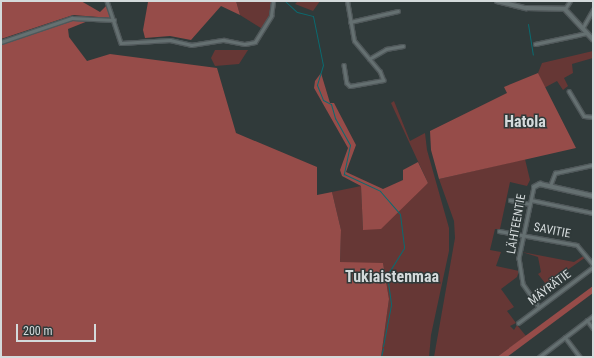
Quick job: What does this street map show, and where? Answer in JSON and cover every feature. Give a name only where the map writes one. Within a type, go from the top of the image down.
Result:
[{"type":"street","points":[[107,1],[121,43],[170,40],[191,45],[224,40],[249,44],[255,42],[271,16],[272,1]]},
{"type":"street","points":[[344,64],[346,82],[350,86],[382,81],[383,75],[355,43],[347,1]]},
{"type":"street","points":[[497,1],[526,8],[565,9],[593,39]]},
{"type":"street","points":[[565,9],[570,1]]},
{"type":"street","points":[[583,27],[593,10]]},
{"type":"street","points":[[350,22],[398,11]]},
{"type":"street","points":[[1,42],[72,18],[114,20]]},
{"type":"street","points":[[535,44],[588,33]]},
{"type":"street","points":[[369,60],[386,49],[403,46]]},
{"type":"street","points":[[569,91],[584,116],[593,117]]},
{"type":"street","points":[[550,186],[555,173],[593,165]]},
{"type":"street","points":[[534,186],[538,184],[550,186],[593,196]]},
{"type":"street","name":"LÄHTEENTIE","points":[[534,186],[519,256],[522,281],[539,307]]},
{"type":"street","points":[[510,200],[530,204]]},
{"type":"street","points":[[531,200],[593,212]]},
{"type":"street","name":"SAVITIE","points":[[499,231],[524,234],[577,245],[593,264]]},
{"type":"street","name":"MÄYRÄTIE","points":[[518,323],[593,267]]},
{"type":"street","points":[[539,357],[543,356],[593,316]]},
{"type":"street","points":[[587,320],[593,328]]},
{"type":"street","points":[[565,337],[580,357]]},
{"type":"shaded area","points":[[1,1],[81,1],[100,12],[107,5],[111,18],[73,15],[1,39]]},
{"type":"shaded area","points":[[141,1],[236,1],[240,15],[221,6],[191,40],[170,36],[145,38],[143,30],[148,2]]},
{"type":"shaded area","points":[[236,1],[273,1],[271,16],[264,30],[240,15]]},
{"type":"shaded area","points":[[298,1],[320,1],[313,11],[295,4]]},
{"type":"shaded area","points":[[73,19],[88,21],[68,29],[69,37],[87,61],[110,54],[217,68],[236,133],[317,167],[317,195],[332,192],[341,230],[340,262],[383,263],[389,299],[381,357],[1,357],[1,44]]},
{"type":"shaded area","points":[[215,50],[248,50],[239,64],[215,66],[211,58]]},
{"type":"shaded area","points":[[593,51],[593,58],[572,64],[573,73],[564,78],[568,86],[563,90],[557,81],[544,88],[538,73],[542,63]]},
{"type":"shaded area","points":[[321,73],[330,103],[334,103],[356,145],[346,172],[383,189],[403,180],[403,170],[418,162],[428,183],[381,229],[363,230],[361,186],[342,176],[340,170],[348,148],[314,88],[315,81]]},
{"type":"shaded area","points":[[538,73],[576,148],[439,179],[431,150],[430,131],[507,93],[504,87]]},
{"type":"shaded area","points":[[394,101],[410,141],[425,133],[427,150],[449,228],[449,251],[431,335],[429,357],[381,357],[389,299],[383,263],[340,263],[341,230],[332,192],[361,186],[363,230],[428,183],[391,103]]},
{"type":"shaded area","points":[[525,159],[530,180],[527,186],[510,182],[500,229],[495,229],[490,250],[501,252],[496,266],[519,271],[517,277],[501,289],[514,307],[507,311],[516,323],[510,326],[514,330],[517,325],[526,336],[497,357],[434,357],[455,238],[454,221],[439,179]]},
{"type":"shaded area","points":[[522,252],[574,262],[585,255],[586,257],[533,294],[545,283],[538,274],[541,272],[538,257]]},
{"type":"shaded area","points":[[593,286],[593,293],[507,357],[497,357]]},
{"type":"waterway","points":[[285,1],[297,12],[313,16],[323,65],[317,85],[323,100],[331,104],[335,118],[350,145],[344,174],[380,191],[400,214],[404,248],[387,275],[391,305],[383,346]]},
{"type":"waterway","points":[[528,24],[533,55]]},
{"type":"waterway","points":[[381,357],[383,348]]},
{"type":"district","name":"Hatola","points":[[525,122]]},
{"type":"district","name":"Tukiaistenmaa","points":[[392,277]]}]
